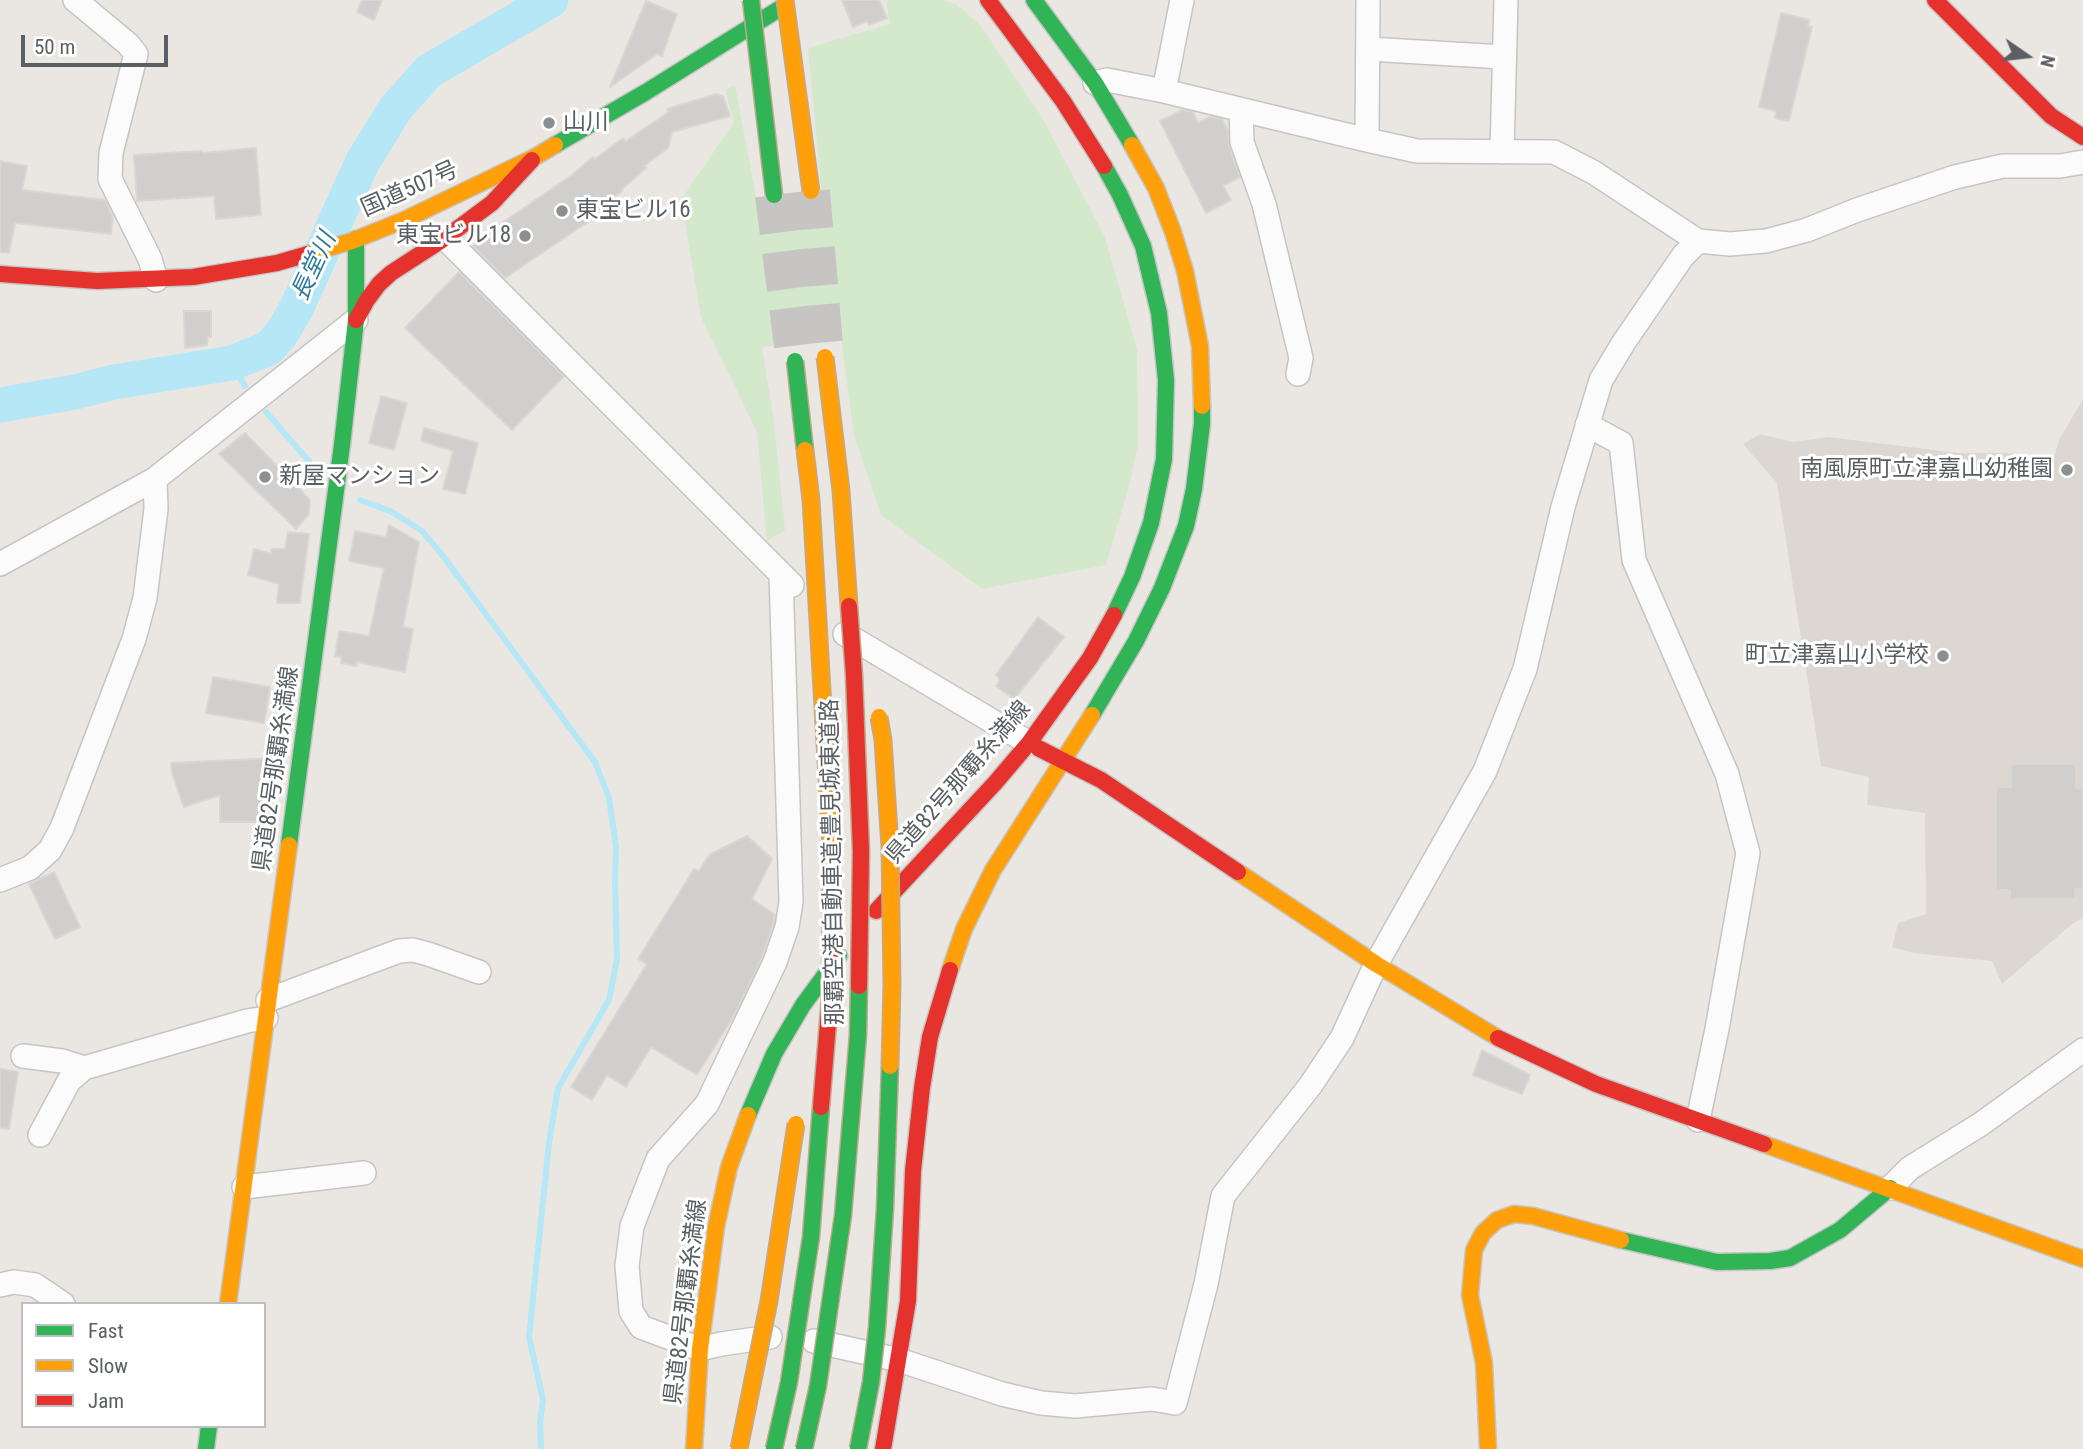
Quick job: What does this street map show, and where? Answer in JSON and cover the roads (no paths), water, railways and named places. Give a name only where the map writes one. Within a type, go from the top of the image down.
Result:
[{"type":"main road","points":[[751,0],[774,195]]},
{"type":"main road","points":[[785,0],[811,191]]},
{"type":"main road","name":"国道507号","points":[[0,274],[97,282],[193,277],[277,263],[354,240],[404,220],[535,157],[646,92],[793,0]]},
{"type":"main road","name":"県道82号那覇糸満線","points":[[694,1449],[700,1349],[716,1227],[729,1167],[749,1111],[774,1054],[803,1005],[852,937],[995,783],[1028,743],[1090,657],[1132,577],[1151,523],[1164,459],[1166,380],[1159,313],[1143,246],[1120,195],[1093,147],[1063,101],[988,0]]},
{"type":"main road","points":[[883,1449],[908,1301],[913,1171],[920,1102],[930,1037],[939,1001],[964,929],[993,870],[1136,641],[1173,562],[1186,526],[1194,489],[1202,424],[1200,346],[1193,305],[1177,245],[1156,188],[1095,83],[1034,0]]},
{"type":"main road","points":[[1935,0],[2051,116],[2083,137]]},
{"type":"main road","points":[[356,320],[367,300],[391,273],[492,203],[535,157]]},
{"type":"main road","name":"県道82号那覇糸満線","points":[[228,1302],[328,561],[356,320],[354,240]]},
{"type":"main road","name":"那覇空港自動車道;豊見城東道路","points":[[804,1449],[818,1386],[843,1215],[858,1035],[861,851],[854,675],[841,491],[825,357]]},
{"type":"main road","name":"那覇空港自動車道;豊見城東道路","points":[[774,1449],[789,1382],[811,1237],[830,999],[831,846],[811,500],[795,361]]},
{"type":"main road","points":[[841,491],[872,670]]},
{"type":"main road","points":[[811,500],[811,777]]},
{"type":"main road","points":[[858,1449],[871,1382],[877,1328],[890,1084],[890,848],[878,705]]},
{"type":"main road","points":[[1028,743],[1101,780],[1376,964],[1503,1040],[1596,1084],[2083,1259]]},
{"type":"main road","points":[[804,1034],[807,969]]},
{"type":"main road","points":[[738,1449],[771,1290],[798,1109]]},
{"type":"main road","points":[[1488,1449],[1484,1363],[1470,1295],[1474,1251],[1483,1233],[1497,1220],[1514,1214],[1533,1216],[1717,1262],[1770,1261],[1790,1258],[1840,1230],[1889,1188]]},
{"type":"main road","points":[[205,1449],[209,1428]]},
{"type":"street","points":[[75,0],[128,44],[136,54],[111,153],[110,179],[150,259],[156,280]]},
{"type":"street","points":[[1164,91],[1182,0]]},
{"type":"street","points":[[1367,140],[1368,0]]},
{"type":"street","points":[[1502,152],[1506,0]]},
{"type":"street","points":[[1368,49],[1504,57]]},
{"type":"street","points":[[1095,83],[1107,80],[1164,91],[1417,151],[1554,152],[1593,172],[1698,241],[1730,244],[1766,241],[1807,230],[1955,177],[2003,166],[2060,166],[2083,162]]},
{"type":"street","points":[[1241,110],[1242,142],[1264,204],[1301,358],[1298,374]]},
{"type":"street","points":[[445,237],[835,628],[1028,743]]},
{"type":"street","points":[[781,574],[791,902],[787,927],[775,962],[707,1104],[658,1159],[632,1226],[627,1266],[631,1311],[640,1328],[700,1349],[788,1335],[899,1360],[1002,1394],[1041,1403],[1075,1406],[1152,1399],[1175,1403],[1206,1284],[1223,1196],[1310,1086],[1342,1038],[1376,964],[1485,771],[1525,669],[1563,507],[1601,380],[1683,256],[1698,241]]},
{"type":"street","points":[[0,564],[155,478],[356,320]]},
{"type":"street","points":[[1587,425],[1621,443],[1634,560],[1727,774],[1748,853],[1698,1120]]},
{"type":"street","points":[[0,880],[30,868],[50,850],[72,803],[134,639],[145,598],[156,509],[155,478]]},
{"type":"street","points":[[40,1135],[69,1081],[84,1068],[247,1021],[267,1009],[399,951],[413,950],[480,972]]},
{"type":"street","points":[[1889,1188],[1910,1168],[1981,1124],[2083,1050]]},
{"type":"street","points":[[23,1056],[62,1061],[84,1068]]},
{"type":"street","points":[[244,1187],[364,1173]]},
{"type":"street","points":[[0,1285],[14,1282],[35,1285],[60,1302]]},
{"type":"waterway","name":"長堂川","points":[[0,405],[114,382],[232,363],[269,348],[282,333],[296,309],[362,163],[395,109],[429,71],[551,0]]},
{"type":"waterway","points":[[232,363],[245,386]]},
{"type":"waterway","points":[[266,412],[314,467]]},
{"type":"waterway","points":[[360,500],[392,512],[422,531],[443,556],[595,762],[609,798],[616,847],[617,959],[609,1000],[558,1088],[549,1143],[529,1337],[543,1400],[540,1422],[541,1449]]},
{"type":"tunnel","points":[[811,191],[825,357]]},
{"type":"tunnel","points":[[774,195],[795,361]]},
{"type":"place","name":"山川","points":[[549,123]]},
{"type":"place","name":"東宝ビル16","points":[[562,211]]},
{"type":"place","name":"東宝ビル18","points":[[525,236]]},
{"type":"place","name":"南風原町立津嘉山幼稚園","points":[[2067,470]]},
{"type":"place","name":"新屋マンション","points":[[265,477]]},
{"type":"place","name":"町立津嘉山小学校","points":[[1943,656]]}]
